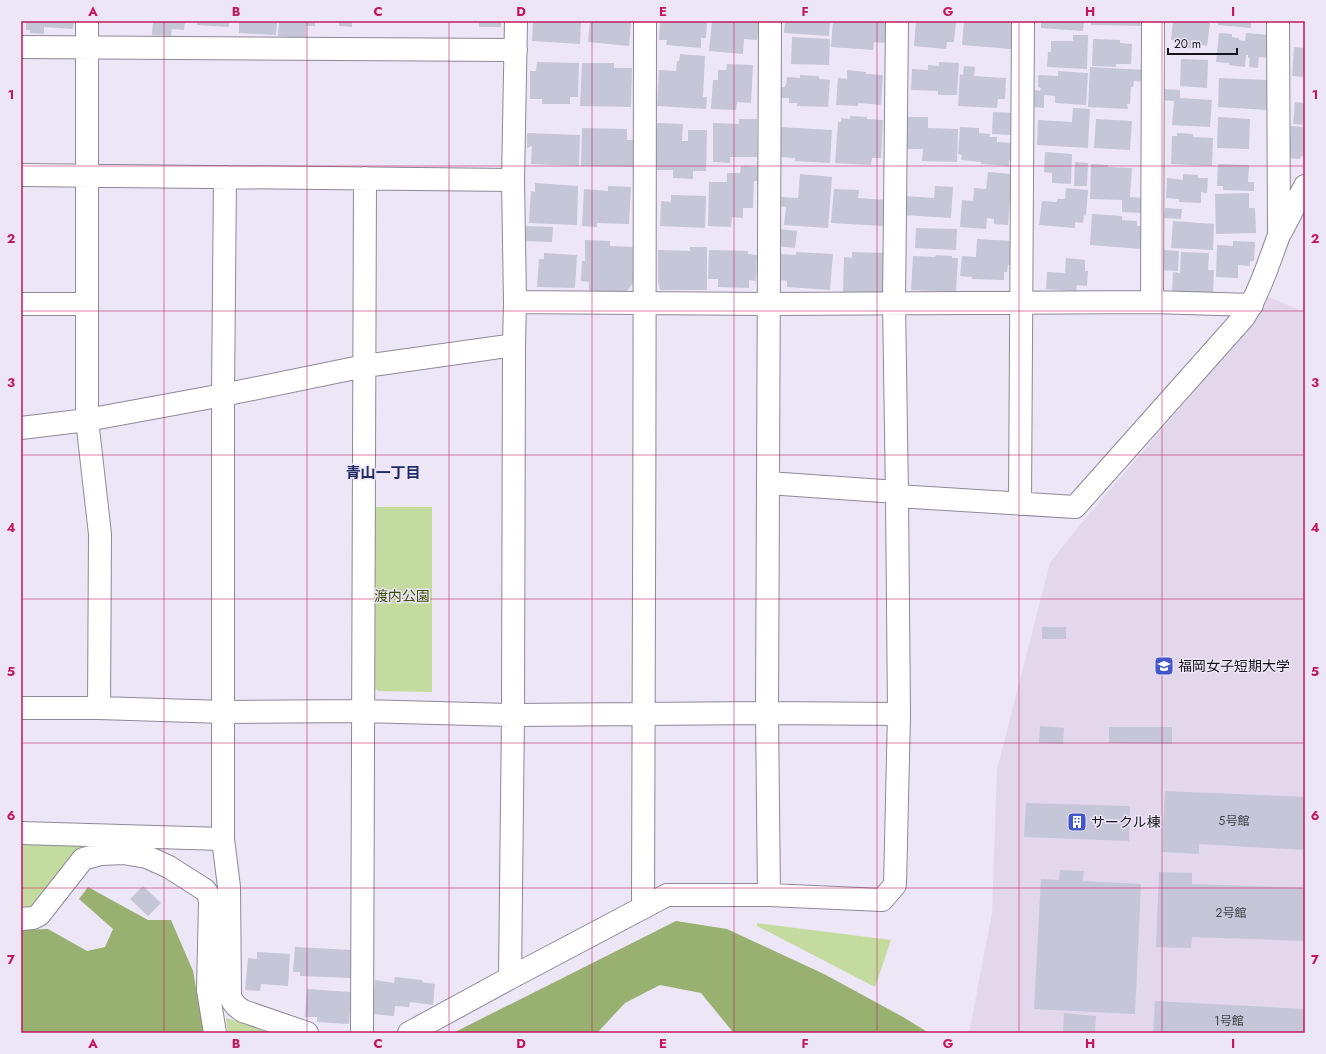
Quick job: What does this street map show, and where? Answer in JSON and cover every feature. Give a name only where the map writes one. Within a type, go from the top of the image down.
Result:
[{"type":"street","points":[[87,21],[87,420],[100,534],[99,708]]},
{"type":"street","points":[[510,978],[513,715],[514,345],[516,302],[513,180],[516,21]]},
{"type":"street","points":[[643,908],[646,303],[645,21]]},
{"type":"street","points":[[769,895],[767,713],[770,21]]},
{"type":"street","points":[[409,1033],[667,895],[769,895],[882,900],[895,885],[899,714],[894,303],[897,21]]},
{"type":"street","points":[[1020,504],[1023,21]]},
{"type":"street","points":[[1152,302],[1153,21]]},
{"type":"street","points":[[1278,21],[1279,235]]},
{"type":"street","points":[[21,46],[87,48],[516,50]]},
{"type":"street","points":[[21,175],[513,180]]},
{"type":"street","points":[[225,177],[223,395],[223,839],[229,887],[229,986],[232,1002],[243,1011],[307,1033]]},
{"type":"street","points":[[362,1033],[365,178]]},
{"type":"street","points":[[768,483],[1020,504],[1075,507],[1244,316],[1252,305],[1268,267],[1279,235],[1305,186]]},
{"type":"street","points":[[516,302],[768,304],[1152,302],[1252,305]]},
{"type":"street","points":[[21,304],[86,304]]},
{"type":"street","points":[[21,428],[87,420],[223,395],[365,366],[514,345]]},
{"type":"street","points":[[21,708],[99,708],[224,712],[362,711],[513,715],[767,713],[899,714]]},
{"type":"street","points":[[21,833],[223,839]]},
{"type":"street","points":[[21,919],[33,918],[39,915],[84,858],[102,854],[123,852],[147,858],[169,867],[205,890],[209,896],[208,990],[215,1033]]},
{"type":"shaded area","name":"福岡女子短期大学","points":[[1268,297],[1305,312],[1305,1033],[969,1033],[992,913],[997,769],[1050,563],[1074,532],[1250,326]]},
{"type":"green space","name":"渡内公園","points":[[372,507],[432,507],[432,692],[378,691],[371,685]]},
{"type":"green space","points":[[21,844],[83,846],[36,909],[21,912]]},
{"type":"green space","points":[[88,887],[148,920],[171,920],[193,971],[204,1033],[21,1033],[21,930],[48,929],[87,951],[105,947],[113,929],[79,899]]},
{"type":"green space","points":[[676,921],[727,929],[824,974],[903,1017],[929,1033],[736,1033],[732,1031],[701,993],[660,985],[625,1003],[597,1033],[453,1033]]},
{"type":"green space","points":[[757,923],[891,940],[875,987],[757,926]]},
{"type":"green space","points":[[226,1018],[276,1033],[228,1033]]},
{"type":"building","points":[[26,21],[74,21],[73,29],[44,27],[44,34],[30,33],[30,30],[26,30]]},
{"type":"building","points":[[153,21],[185,21],[184,30],[172,29],[171,36],[152,35]]},
{"type":"building","points":[[197,21],[229,21],[229,27],[197,25]]},
{"type":"building","points":[[239,21],[277,21],[276,35],[239,33]]},
{"type":"building","points":[[279,21],[315,21],[315,26],[306,26],[306,38],[278,36]]},
{"type":"building","points":[[339,21],[352,21],[352,27],[339,26]]},
{"type":"building","points":[[479,21],[501,21],[501,27],[479,27]]},
{"type":"building","points":[[533,21],[581,21],[580,44],[532,41]]},
{"type":"building","points":[[590,21],[631,21],[629,46],[588,42]]},
{"type":"building","points":[[660,21],[707,21],[706,38],[701,38],[701,48],[666,45],[667,40],[659,40]]},
{"type":"building","points":[[712,21],[759,21],[757,40],[744,39],[743,54],[709,51]]},
{"type":"building","points":[[785,21],[830,21],[829,36],[784,33]]},
{"type":"building","points":[[833,21],[888,21],[886,43],[874,42],[873,50],[831,47]]},
{"type":"building","points":[[916,21],[956,21],[954,42],[947,42],[946,49],[914,46]]},
{"type":"building","points":[[964,21],[1013,21],[1011,49],[962,45]]},
{"type":"building","points":[[1041,21],[1084,21],[1083,31],[1041,28]]},
{"type":"building","points":[[1091,21],[1146,21],[1146,26],[1091,25]]},
{"type":"building","points":[[1173,21],[1207,21],[1207,23],[1210,23],[1207,46],[1195,44],[1195,49],[1181,47],[1182,41],[1171,40]]},
{"type":"building","points":[[1218,21],[1251,21],[1251,28],[1218,25]]},
{"type":"building","points":[[1219,33],[1232,34],[1232,37],[1245,41],[1246,33],[1270,35],[1268,58],[1259,57],[1258,68],[1249,67],[1250,58],[1248,58],[1248,55],[1246,55],[1245,67],[1229,65],[1229,63],[1216,62]]},
{"type":"building","points":[[1073,35],[1088,35],[1087,69],[1047,67],[1048,52],[1051,52],[1051,41],[1073,41]]},
{"type":"building","points":[[792,37],[830,39],[829,65],[791,64]]},
{"type":"building","points":[[1093,39],[1120,40],[1120,43],[1132,44],[1131,64],[1116,64],[1116,67],[1092,66]]},
{"type":"building","points":[[1294,47],[1305,48],[1305,77],[1292,76]]},
{"type":"building","points":[[680,54],[705,56],[703,97],[707,97],[706,109],[657,106],[659,70],[676,71],[677,61],[679,61]]},
{"type":"building","points":[[1181,59],[1208,60],[1207,88],[1180,86]]},
{"type":"building","points":[[537,62],[579,63],[578,97],[570,97],[570,104],[542,104],[542,99],[530,99],[530,71],[536,71]]},
{"type":"building","points":[[939,62],[959,63],[957,95],[938,95],[938,91],[911,90],[912,69],[928,70],[928,65],[939,66]]},
{"type":"building","points":[[582,63],[614,63],[614,68],[632,68],[631,107],[580,106]]},
{"type":"building","points":[[727,64],[753,65],[751,103],[737,102],[736,110],[711,109],[713,80],[718,80],[718,70],[726,70]]},
{"type":"building","points":[[964,66],[975,67],[974,76],[1006,78],[1005,99],[998,99],[997,108],[958,106],[960,74],[963,75]]},
{"type":"building","points":[[1090,67],[1145,70],[1145,82],[1134,81],[1133,87],[1131,87],[1130,104],[1127,104],[1128,109],[1088,107]]},
{"type":"building","points":[[847,70],[866,72],[866,74],[883,75],[881,105],[858,103],[858,106],[836,105],[838,78],[847,79]]},
{"type":"building","points":[[1058,71],[1088,73],[1086,105],[1055,103],[1055,96],[1044,95],[1044,108],[1034,107],[1035,90],[1040,91],[1041,88],[1038,87],[1038,75],[1058,76]]},
{"type":"building","points":[[800,75],[819,76],[819,79],[830,80],[828,107],[797,106],[797,103],[789,103],[789,98],[780,98],[781,87],[785,87],[787,77],[800,78]]},
{"type":"building","points":[[1219,78],[1268,80],[1267,110],[1218,107]]},
{"type":"building","points":[[1162,89],[1180,90],[1180,98],[1212,100],[1210,127],[1172,125],[1174,101],[1161,100]]},
{"type":"building","points":[[1295,102],[1305,103],[1305,125],[1293,124]]},
{"type":"building","points":[[1073,108],[1090,109],[1088,148],[1037,145],[1038,120],[1072,122]]},
{"type":"building","points":[[993,112],[1013,113],[1012,135],[992,134]]},
{"type":"building","points":[[850,116],[883,120],[881,158],[872,158],[871,165],[835,163],[838,122],[841,122],[841,118],[850,119]]},
{"type":"building","points":[[907,117],[928,117],[928,128],[958,129],[957,162],[922,161],[923,149],[906,149]]},
{"type":"building","points":[[1218,117],[1250,119],[1249,149],[1217,148]]},
{"type":"building","points":[[739,119],[757,119],[757,157],[730,157],[730,163],[713,162],[713,123],[739,124]]},
{"type":"building","points":[[1096,119],[1132,121],[1130,150],[1094,148]]},
{"type":"building","points":[[657,123],[683,124],[682,141],[688,141],[688,130],[707,130],[706,171],[693,171],[693,179],[673,178],[673,170],[653,170],[654,142],[656,143]]},
{"type":"building","points":[[1291,126],[1305,127],[1305,157],[1301,156],[1300,159],[1289,158]]},
{"type":"building","points":[[780,127],[832,130],[830,163],[795,161],[795,158],[779,157]]},
{"type":"building","points":[[960,127],[979,128],[979,133],[990,134],[989,137],[997,137],[997,142],[1012,143],[1011,160],[1009,161],[1009,166],[981,164],[981,162],[961,160],[962,155],[958,154]]},
{"type":"building","points":[[582,128],[627,129],[627,140],[635,140],[635,167],[581,166]]},
{"type":"building","points":[[527,133],[580,135],[579,166],[531,164],[532,146],[527,148]]},
{"type":"building","points":[[1177,133],[1193,134],[1193,137],[1213,138],[1212,166],[1171,164],[1172,136],[1177,136]]},
{"type":"building","points":[[1045,152],[1072,154],[1071,184],[1052,183],[1052,173],[1044,172]]},
{"type":"building","points":[[1075,162],[1088,163],[1087,186],[1074,186]]},
{"type":"building","points":[[1091,164],[1108,165],[1108,167],[1132,168],[1130,197],[1143,198],[1142,213],[1122,212],[1122,200],[1090,199]]},
{"type":"building","points":[[1218,164],[1249,165],[1248,182],[1254,182],[1254,191],[1223,190],[1223,186],[1217,186]]},
{"type":"building","points":[[741,166],[758,167],[758,181],[754,181],[753,208],[743,208],[743,218],[732,217],[731,227],[708,226],[709,182],[727,182],[727,173],[740,173]]},
{"type":"building","points":[[988,172],[1012,174],[1008,225],[994,224],[994,219],[987,218],[986,229],[960,227],[962,200],[973,201],[974,188],[986,189]]},
{"type":"building","points":[[800,174],[832,177],[828,228],[784,225],[786,207],[780,206],[781,197],[798,198]]},
{"type":"building","points":[[1183,174],[1198,175],[1198,178],[1208,178],[1207,193],[1201,192],[1201,203],[1179,202],[1179,199],[1166,198],[1167,178],[1183,180]]},
{"type":"building","points":[[535,183],[578,186],[577,225],[529,223],[531,191],[535,192]]},
{"type":"building","points":[[608,186],[631,187],[629,224],[597,223],[597,227],[582,226],[584,189],[608,191]]},
{"type":"building","points":[[935,186],[953,187],[951,218],[903,215],[904,196],[934,198]]},
{"type":"building","points":[[1066,188],[1088,190],[1086,216],[1084,215],[1083,223],[1075,222],[1075,228],[1039,225],[1042,201],[1057,202],[1057,199],[1065,199]]},
{"type":"building","points":[[834,189],[859,190],[858,198],[886,200],[884,226],[831,223]]},
{"type":"building","points":[[1249,193],[1249,208],[1255,208],[1256,233],[1216,234],[1215,194]]},
{"type":"building","points":[[671,195],[706,196],[705,228],[660,226],[661,201],[671,202]]},
{"type":"building","points":[[1165,208],[1182,209],[1181,219],[1164,218]]},
{"type":"building","points":[[1092,214],[1122,216],[1122,220],[1137,221],[1137,226],[1144,226],[1142,249],[1090,245]]},
{"type":"building","points":[[1173,221],[1214,224],[1213,250],[1171,248]]},
{"type":"building","points":[[524,226],[553,227],[552,242],[523,241]]},
{"type":"building","points":[[916,228],[957,229],[956,250],[915,248]]},
{"type":"building","points":[[779,229],[797,231],[795,248],[777,246]]},
{"type":"building","points":[[977,239],[1012,241],[1011,265],[1008,265],[1007,272],[1004,272],[1004,280],[972,279],[972,277],[960,276],[962,256],[976,257]]},
{"type":"building","points":[[585,240],[610,241],[610,246],[635,247],[633,283],[626,292],[589,291],[589,282],[581,281],[582,261],[585,261]]},
{"type":"building","points":[[1233,241],[1255,242],[1254,261],[1250,261],[1250,266],[1238,265],[1238,278],[1216,277],[1217,245],[1233,246]]},
{"type":"building","points":[[690,247],[707,247],[707,290],[660,290],[658,281],[658,250],[690,251]]},
{"type":"building","points":[[709,250],[748,251],[748,254],[757,255],[756,281],[749,280],[749,288],[718,287],[718,279],[708,279]]},
{"type":"building","points":[[1162,250],[1179,251],[1178,271],[1161,270]]},
{"type":"building","points":[[796,252],[833,254],[830,290],[787,287],[787,281],[779,280],[780,254],[796,255]]},
{"type":"building","points":[[852,252],[884,253],[882,293],[843,292],[844,257],[852,258]]},
{"type":"building","points":[[1181,252],[1209,253],[1208,270],[1214,270],[1213,293],[1172,291],[1173,272],[1180,273]]},
{"type":"building","points":[[544,253],[577,255],[575,288],[537,287],[539,259],[544,259]]},
{"type":"building","points":[[936,255],[958,258],[956,292],[911,290],[913,256],[935,257]]},
{"type":"building","points":[[1066,258],[1085,260],[1085,271],[1088,271],[1087,286],[1077,285],[1076,291],[1046,289],[1047,272],[1065,273]]},
{"type":"building","points":[[1042,627],[1066,627],[1066,639],[1042,639]]},
{"type":"building","points":[[1040,726],[1064,728],[1063,744],[1039,743]]},
{"type":"building","points":[[1109,727],[1172,727],[1172,744],[1109,743]]},
{"type":"building","points":[[1165,791],[1305,797],[1305,850],[1199,844],[1199,854],[1162,852]]},
{"type":"building","name":"サークル棟","points":[[1026,803],[1130,806],[1129,841],[1024,837]]},
{"type":"building","points":[[1060,870],[1084,871],[1083,881],[1141,884],[1135,1014],[1034,1009],[1041,879],[1059,880]]},
{"type":"building","points":[[1159,872],[1192,873],[1192,884],[1305,888],[1305,941],[1192,937],[1191,948],[1156,947]]},
{"type":"building","points":[[143,886],[161,903],[148,916],[130,899]]},
{"type":"building","points":[[295,947],[352,950],[351,978],[300,976],[300,972],[293,972]]},
{"type":"building","points":[[257,952],[290,954],[288,986],[261,984],[260,991],[245,990],[248,958],[257,959]]},
{"type":"building","points":[[395,977],[422,980],[422,982],[435,984],[433,1005],[410,1002],[409,1007],[395,1006],[394,1016],[372,1014],[375,980],[394,983]]},
{"type":"building","points":[[307,989],[351,992],[349,1024],[317,1022],[317,1017],[305,1017]]},
{"type":"building","points":[[1155,1001],[1305,1009],[1305,1033],[1153,1033]]},
{"type":"building","points":[[1064,1013],[1096,1016],[1095,1033],[1063,1033]]},
{"type":"place","name":"福岡女子短期大学","points":[[1164,666]]},
{"type":"place","name":"サークル棟","points":[[1077,822]]},
{"type":"district","name":"青山一丁目","points":[[383,473]]}]
